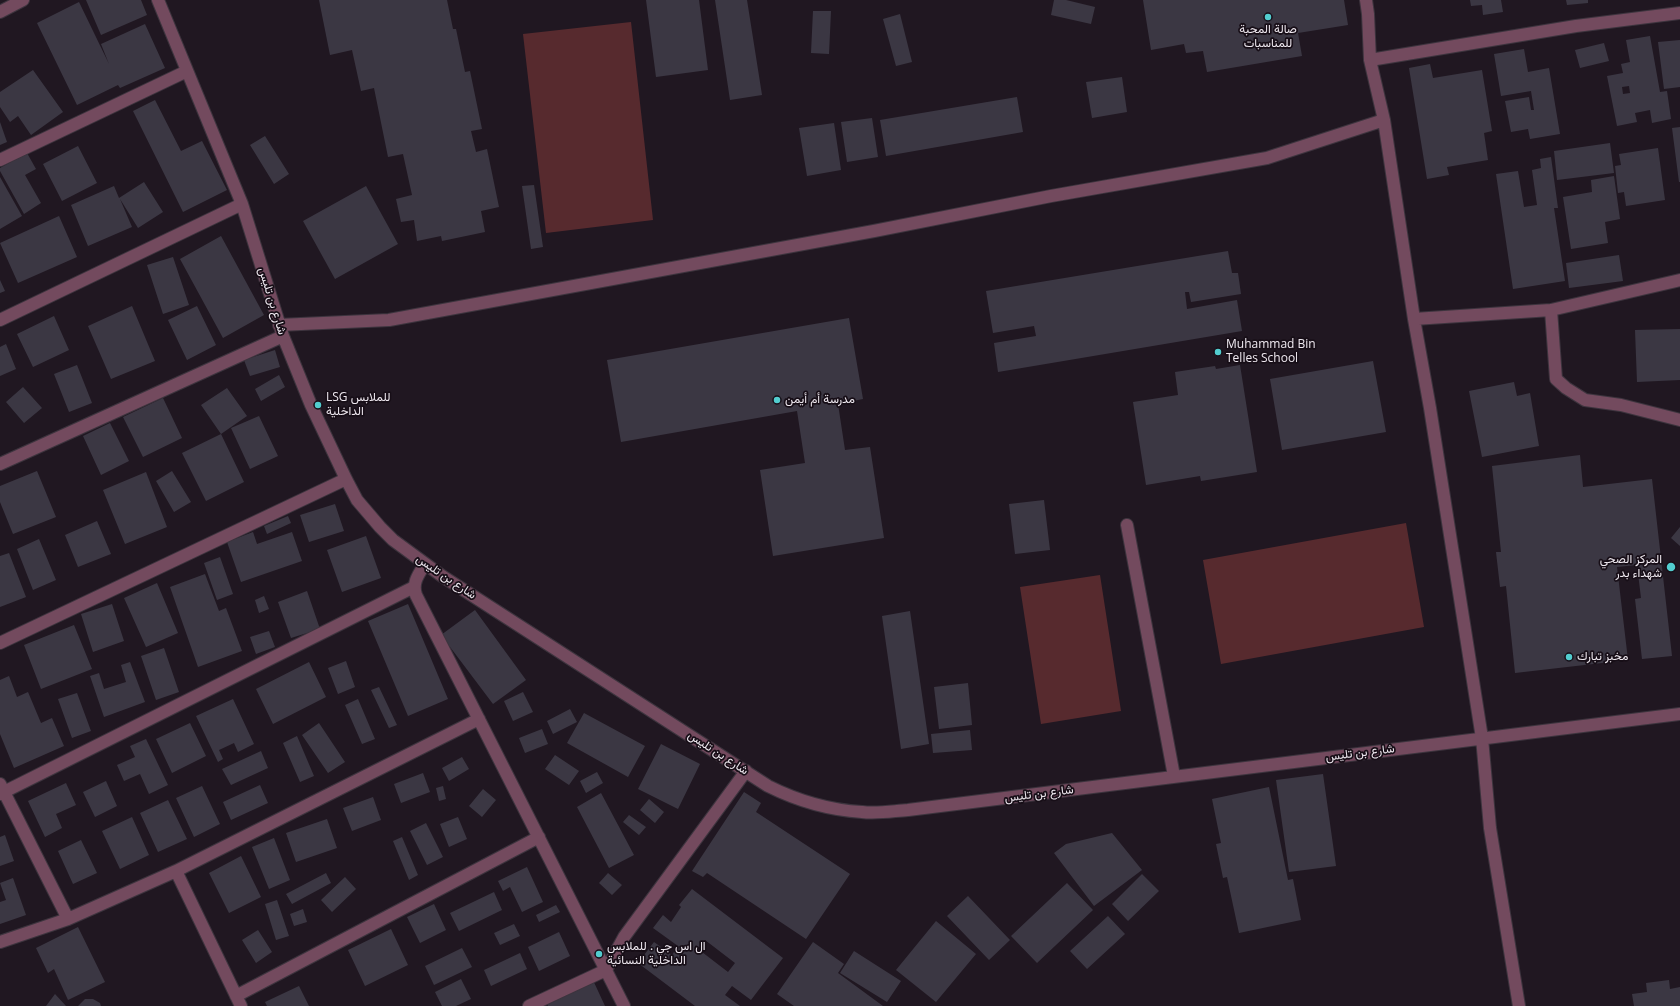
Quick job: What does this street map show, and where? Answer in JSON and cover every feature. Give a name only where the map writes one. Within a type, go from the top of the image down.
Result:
[{"type":"street","points":[[0,12],[24,0]]},
{"type":"street","name":"شارع بن تليس","points":[[158,0],[242,204],[281,330],[311,405],[357,500],[380,527],[425,564],[768,786],[790,797],[823,807],[863,812],[908,810],[1680,714]]},
{"type":"street","points":[[1366,0],[1370,60],[1384,120],[1414,320],[1430,408],[1482,738],[1490,828],[1519,1006]]},
{"type":"street","points":[[1370,60],[1576,26],[1680,13]]},
{"type":"street","points":[[0,160],[187,71]]},
{"type":"street","points":[[0,464],[281,330],[389,320],[874,231],[1051,196],[1267,158],[1384,120]]},
{"type":"street","points":[[0,320],[242,204]]},
{"type":"street","points":[[1414,320],[1552,310],[1680,280]]},
{"type":"street","points":[[1552,310],[1556,379],[1566,388],[1584,400],[1621,405],[1680,420]]},
{"type":"street","points":[[0,643],[346,479]]},
{"type":"street","points":[[1127,525],[1174,776]]},
{"type":"street","points":[[425,564],[416,578],[414,587],[624,1006]]},
{"type":"street","points":[[68,919],[1,790],[414,587]]},
{"type":"street","points":[[0,942],[68,919],[176,871],[479,719]]},
{"type":"street","points":[[529,1006],[606,970],[624,937],[746,771]]},
{"type":"street","points":[[176,871],[239,1001],[539,838]]},
{"type":"shaded area","points":[[631,22],[653,220],[546,233],[523,34]]},
{"type":"shaded area","points":[[1406,523],[1424,627],[1221,664],[1203,560]]},
{"type":"shaded area","points":[[1100,575],[1121,711],[1041,724],[1020,587]]},
{"type":"building","points":[[86,0],[141,0],[147,15],[101,35]]},
{"type":"building","points":[[319,0],[447,0],[453,29],[456,29],[465,72],[470,71],[482,129],[471,131],[476,152],[487,149],[499,207],[481,211],[485,232],[442,241],[441,236],[417,241],[414,220],[401,222],[396,199],[412,195],[403,154],[388,157],[374,88],[361,91],[352,50],[330,55]]},
{"type":"building","points":[[646,0],[699,0],[708,70],[656,77]]},
{"type":"building","points":[[715,0],[747,0],[762,95],[730,100]]},
{"type":"building","points":[[1054,0],[1066,0],[1095,7],[1091,24],[1051,15]]},
{"type":"building","points":[[1143,0],[1344,0],[1348,25],[1298,33],[1302,56],[1207,72],[1203,51],[1186,53],[1184,44],[1151,50]]},
{"type":"building","points":[[1470,0],[1501,0],[1503,12],[1483,15],[1482,5],[1471,6]]},
{"type":"building","points":[[1566,0],[1588,0],[1588,3],[1567,5]]},
{"type":"building","points":[[79,2],[109,64],[101,44],[145,24],[165,68],[120,88],[118,85],[77,105],[37,23]]},
{"type":"building","points":[[813,11],[831,11],[829,54],[811,53]]},
{"type":"building","points":[[900,14],[912,62],[896,66],[883,19]]},
{"type":"building","points":[[1650,36],[1660,92],[1667,91],[1671,119],[1652,123],[1650,110],[1635,113],[1637,122],[1617,126],[1607,76],[1623,73],[1621,64],[1630,62],[1626,40]],"holes":[[[1629,86],[1630,93],[1623,94],[1622,87]]]},
{"type":"building","points":[[1680,40],[1680,87],[1664,89],[1658,42]]},
{"type":"building","points":[[1604,43],[1609,61],[1580,68],[1575,50]]},
{"type":"building","points":[[1524,49],[1528,72],[1549,68],[1560,134],[1530,139],[1528,129],[1511,132],[1505,101],[1529,97],[1531,110],[1534,110],[1531,91],[1501,96],[1494,54]]},
{"type":"building","points":[[1430,64],[1433,78],[1482,70],[1492,131],[1484,133],[1488,160],[1447,167],[1449,175],[1427,179],[1409,68]]},
{"type":"building","points":[[33,70],[63,112],[31,135],[18,116],[10,122],[0,107],[0,92]]},
{"type":"building","points":[[1122,77],[1127,112],[1092,118],[1086,82]]},
{"type":"building","points":[[1017,97],[1023,132],[886,156],[880,120]]},
{"type":"building","points":[[155,100],[181,151],[202,141],[227,190],[183,212],[133,111]]},
{"type":"building","points":[[872,118],[878,157],[847,162],[841,122]]},
{"type":"building","points":[[0,122],[7,142],[0,145]]},
{"type":"building","points":[[834,123],[841,170],[807,176],[799,128]]},
{"type":"building","points":[[1680,127],[1680,182],[1679,182],[1672,128]]},
{"type":"building","points":[[265,136],[289,174],[274,184],[250,145]]},
{"type":"building","points":[[1610,143],[1614,173],[1557,180],[1554,151]]},
{"type":"building","points":[[78,146],[97,183],[62,201],[43,164]]},
{"type":"building","points":[[1658,148],[1665,200],[1626,206],[1624,192],[1618,193],[1615,166],[1621,165],[1619,154]]},
{"type":"building","points":[[27,153],[36,169],[25,175],[41,203],[24,214],[0,171],[0,168]]},
{"type":"building","points":[[1551,157],[1558,208],[1554,208],[1565,281],[1513,289],[1496,174],[1518,171],[1524,207],[1537,205],[1532,170],[1541,168],[1540,159]]},
{"type":"building","points":[[1614,176],[1620,219],[1605,222],[1608,243],[1571,249],[1563,197],[1592,192],[1591,180]]},
{"type":"building","points":[[0,177],[22,216],[0,229]]},
{"type":"building","points":[[144,182],[163,212],[138,228],[120,199],[132,227],[88,246],[71,205],[114,186],[119,198]]},
{"type":"building","points":[[534,185],[543,247],[531,249],[522,186]]},
{"type":"building","points":[[366,186],[398,244],[335,279],[303,221]]},
{"type":"building","points":[[59,216],[77,257],[18,283],[0,243]]},
{"type":"building","points":[[221,236],[264,315],[223,338],[180,259]]},
{"type":"building","points":[[1228,251],[1232,273],[1238,273],[1241,294],[1191,302],[1189,292],[1185,292],[1187,309],[1237,300],[1242,331],[998,372],[994,343],[1036,336],[1034,326],[993,333],[986,291]]},
{"type":"building","points":[[1619,255],[1623,281],[1569,288],[1566,263]]},
{"type":"building","points":[[173,257],[189,305],[163,314],[147,265]]},
{"type":"building","points":[[0,280],[5,291],[0,293]]},
{"type":"building","points":[[132,306],[155,361],[111,379],[88,326]]},
{"type":"building","points":[[197,306],[216,345],[187,360],[168,320]]},
{"type":"building","points":[[54,316],[69,350],[33,367],[17,334]]},
{"type":"building","points":[[849,318],[863,399],[838,404],[845,450],[870,447],[884,538],[773,556],[760,470],[805,463],[797,411],[621,442],[607,360]]},
{"type":"building","points":[[1680,329],[1680,380],[1637,382],[1635,330]]},
{"type":"building","points":[[6,344],[16,369],[0,376],[0,347]]},
{"type":"building","points":[[275,350],[280,367],[250,376],[244,360]]},
{"type":"building","points":[[1373,361],[1386,432],[1282,450],[1270,379]]},
{"type":"building","points":[[77,365],[92,403],[69,412],[54,374]]},
{"type":"building","points":[[1240,365],[1257,472],[1201,481],[1200,476],[1146,485],[1133,402],[1178,395],[1175,372],[1215,366],[1216,369]]},
{"type":"building","points":[[279,375],[285,387],[261,401],[255,389]]},
{"type":"building","points":[[1514,382],[1517,396],[1530,393],[1539,446],[1482,457],[1469,391]]},
{"type":"building","points":[[23,387],[42,408],[24,423],[6,402]]},
{"type":"building","points":[[227,388],[247,416],[221,434],[201,405]]},
{"type":"building","points":[[163,398],[182,438],[143,457],[123,417]]},
{"type":"building","points":[[259,416],[278,456],[250,469],[231,428]]},
{"type":"building","points":[[110,423],[129,461],[101,475],[83,436]]},
{"type":"building","points":[[221,434],[244,482],[206,501],[182,453]]},
{"type":"building","points":[[1580,455],[1583,487],[1652,479],[1672,656],[1642,659],[1635,599],[1641,598],[1637,565],[1617,567],[1628,660],[1515,673],[1506,586],[1500,587],[1496,552],[1501,552],[1492,466]]},
{"type":"building","points":[[37,471],[56,517],[13,534],[0,502],[0,486]]},
{"type":"building","points":[[172,471],[191,502],[174,512],[156,481]]},
{"type":"building","points":[[146,472],[167,527],[125,544],[103,490]]},
{"type":"building","points":[[1044,500],[1050,550],[1015,554],[1009,504]]},
{"type":"building","points":[[335,504],[344,531],[309,542],[300,515]]},
{"type":"building","points":[[288,516],[291,523],[267,534],[264,526]]},
{"type":"building","points":[[97,521],[111,554],[78,567],[65,535]]},
{"type":"building","points":[[1680,527],[1680,546],[1671,538]]},
{"type":"building","points":[[253,532],[257,544],[292,532],[302,561],[241,582],[227,542]]},
{"type":"building","points":[[366,536],[381,578],[342,592],[327,550]]},
{"type":"building","points":[[39,539],[56,580],[33,590],[17,549]]},
{"type":"building","points":[[9,553],[26,597],[0,607],[0,556]]},
{"type":"building","points":[[220,557],[233,594],[217,600],[204,563]]},
{"type":"building","points":[[205,574],[219,611],[226,608],[242,651],[198,667],[170,587]]},
{"type":"building","points":[[157,583],[178,633],[146,647],[124,598]]},
{"type":"building","points":[[307,591],[320,629],[291,638],[278,602]]},
{"type":"building","points":[[264,596],[269,609],[259,613],[255,600]]},
{"type":"building","points":[[112,604],[124,641],[93,652],[81,614]]},
{"type":"building","points":[[408,604],[448,699],[408,716],[368,621]]},
{"type":"building","points":[[475,610],[526,680],[493,704],[441,635]]},
{"type":"building","points":[[910,611],[929,744],[901,749],[882,616]]},
{"type":"building","points":[[74,625],[92,669],[41,689],[24,645]]},
{"type":"building","points":[[269,631],[275,647],[256,654],[250,637]]},
{"type":"building","points":[[164,648],[179,692],[156,700],[141,656]]},
{"type":"building","points":[[346,661],[355,687],[338,694],[328,668]]},
{"type":"building","points":[[130,662],[145,702],[104,717],[90,676],[99,673],[104,689],[126,682],[121,665]]},
{"type":"building","points":[[309,662],[326,697],[273,724],[256,689]]},
{"type":"building","points":[[9,676],[17,697],[28,692],[41,723],[52,718],[64,746],[14,768],[0,734],[0,680]]},
{"type":"building","points":[[968,683],[972,725],[939,729],[934,687]]},
{"type":"building","points":[[379,687],[397,725],[389,728],[371,690]]},
{"type":"building","points":[[523,692],[533,712],[513,721],[504,701]]},
{"type":"building","points":[[77,693],[91,731],[72,738],[58,699]]},
{"type":"building","points":[[233,699],[254,744],[238,752],[234,743],[219,750],[223,759],[218,762],[196,716]]},
{"type":"building","points":[[358,699],[375,739],[362,744],[345,705]]},
{"type":"building","points":[[570,709],[577,722],[553,734],[547,721]]},
{"type":"building","points":[[584,713],[645,746],[628,777],[567,743]]},
{"type":"building","points":[[190,723],[206,756],[172,773],[156,739]]},
{"type":"building","points":[[319,723],[345,762],[328,773],[302,735]]},
{"type":"building","points":[[542,729],[548,744],[525,753],[519,738]]},
{"type":"building","points":[[970,730],[972,750],[933,753],[931,734]]},
{"type":"building","points":[[297,736],[314,776],[300,782],[283,743]]},
{"type":"building","points":[[146,739],[168,785],[149,794],[140,774],[124,781],[117,765],[135,757],[130,746]]},
{"type":"building","points":[[661,744],[700,764],[678,809],[638,789]]},
{"type":"building","points":[[261,751],[268,768],[231,785],[222,769]]},
{"type":"building","points":[[555,755],[579,771],[569,785],[545,769]]},
{"type":"building","points":[[462,757],[469,769],[449,781],[442,768]]},
{"type":"building","points":[[597,772],[603,783],[586,793],[580,781]]},
{"type":"building","points":[[423,773],[430,792],[401,803],[394,784]]},
{"type":"building","points":[[1323,774],[1336,866],[1289,872],[1276,780]]},
{"type":"building","points":[[106,781],[117,806],[95,817],[83,792]]},
{"type":"building","points":[[66,783],[76,805],[56,814],[62,828],[45,837],[28,801]]},
{"type":"building","points":[[260,785],[268,803],[231,820],[223,802]]},
{"type":"building","points":[[202,786],[220,824],[194,837],[176,798]]},
{"type":"building","points":[[443,786],[446,799],[439,801],[436,788]]},
{"type":"building","points":[[1269,787],[1288,880],[1293,879],[1301,920],[1239,933],[1227,877],[1223,878],[1216,844],[1221,843],[1212,799]]},
{"type":"building","points":[[483,789],[496,800],[482,817],[469,806]]},
{"type":"building","points":[[744,792],[761,803],[756,812],[850,874],[806,939],[707,873],[703,877],[692,871]]},
{"type":"building","points":[[601,793],[634,855],[609,868],[577,807]]},
{"type":"building","points":[[373,797],[381,820],[352,831],[343,808]]},
{"type":"building","points":[[649,799],[664,812],[655,823],[640,810]]},
{"type":"building","points":[[168,800],[187,839],[158,852],[140,813]]},
{"type":"building","points":[[629,815],[646,827],[639,835],[623,822]]},
{"type":"building","points":[[132,817],[149,855],[120,869],[102,831]]},
{"type":"building","points":[[458,817],[467,839],[449,847],[440,824]]},
{"type":"building","points":[[327,819],[337,848],[296,862],[286,833]]},
{"type":"building","points":[[426,823],[443,857],[427,865],[410,831]]},
{"type":"building","points":[[1112,833],[1142,870],[1094,906],[1054,853],[1066,844]]},
{"type":"building","points":[[5,835],[14,861],[0,866],[0,837]]},
{"type":"building","points":[[402,837],[418,875],[409,880],[393,841]]},
{"type":"building","points":[[274,838],[290,880],[269,889],[252,847]]},
{"type":"building","points":[[81,840],[97,873],[73,884],[58,851]]},
{"type":"building","points":[[241,856],[261,897],[229,913],[209,873]]},
{"type":"building","points":[[527,867],[543,902],[522,912],[510,887],[503,891],[498,881]]},
{"type":"building","points":[[326,873],[331,883],[292,904],[286,894]]},
{"type":"building","points":[[608,873],[622,885],[612,895],[599,883]]},
{"type":"building","points":[[1142,874],[1159,891],[1128,921],[1112,904]]},
{"type":"building","points":[[345,877],[356,889],[332,912],[321,900]]},
{"type":"building","points":[[13,878],[26,915],[0,924],[0,902],[6,900],[0,883]]},
{"type":"building","points":[[1067,883],[1093,910],[1037,963],[1011,936]]},
{"type":"building","points":[[692,889],[783,958],[751,1000],[732,986],[725,995],[740,1006],[695,1006],[638,963],[654,942],[672,955],[678,946],[653,928],[663,915],[671,922],[681,907],[679,905]],"holes":[[[705,940],[735,963],[728,972],[698,949]]]},
{"type":"building","points":[[494,892],[502,910],[459,931],[450,913]]},
{"type":"building","points":[[968,896],[1010,940],[989,960],[947,916]]},
{"type":"building","points":[[277,900],[289,936],[276,940],[265,904]]},
{"type":"building","points":[[434,904],[446,930],[420,943],[407,917]]},
{"type":"building","points":[[556,905],[560,912],[539,922],[536,915]]},
{"type":"building","points":[[303,909],[307,922],[294,926],[290,914]]},
{"type":"building","points":[[1108,916],[1125,934],[1087,969],[1070,951]]},
{"type":"building","points":[[936,921],[976,954],[936,1002],[896,970]]},
{"type":"building","points":[[514,924],[520,936],[500,945],[494,933]]},
{"type":"building","points":[[78,927],[105,982],[68,1000],[54,969],[48,973],[36,948]]},
{"type":"building","points":[[391,929],[408,965],[365,986],[348,950]]},
{"type":"building","points":[[258,930],[272,952],[256,963],[242,940]]},
{"type":"building","points":[[559,932],[570,956],[539,971],[528,947]]},
{"type":"building","points":[[813,942],[844,964],[838,973],[883,1006],[794,1006],[777,994]]},
{"type":"building","points":[[462,948],[472,967],[434,985],[425,966]]},
{"type":"building","points":[[854,951],[901,981],[887,1002],[840,973]]},
{"type":"building","points":[[520,953],[527,969],[491,986],[484,970]]},
{"type":"building","points":[[592,978],[605,1006],[548,1006],[545,1001]]},
{"type":"building","points":[[461,979],[471,999],[456,1006],[442,1006],[435,992]]},
{"type":"building","points":[[1669,980],[1670,989],[1680,987],[1680,1006],[1634,1006],[1632,994],[1647,992],[1646,983]]},
{"type":"building","points":[[299,986],[309,1006],[267,1006],[265,1002]]},
{"type":"building","points":[[55,994],[66,1006],[46,1006]]},
{"type":"building","points":[[85,999],[93,999],[100,1003],[101,1006],[78,1006]]},
{"type":"place","name":"صالة المحبة للمناسبات","points":[[1268,17]]},
{"type":"place","name":"Muhammad Bin Telles School","points":[[1218,352]]},
{"type":"place","name":"مدرسة أم أيمن","points":[[777,400]]},
{"type":"place","name":"LSG للملابس الداخلية","points":[[318,405]]},
{"type":"place","name":"المركز الصحي شهداء بدر","points":[[1671,567]]},
{"type":"place","name":"مخبز تبارك","points":[[1569,657]]},
{"type":"place","name":"ال اس جي . للملابس الداخلية النسائية","points":[[599,954]]}]
